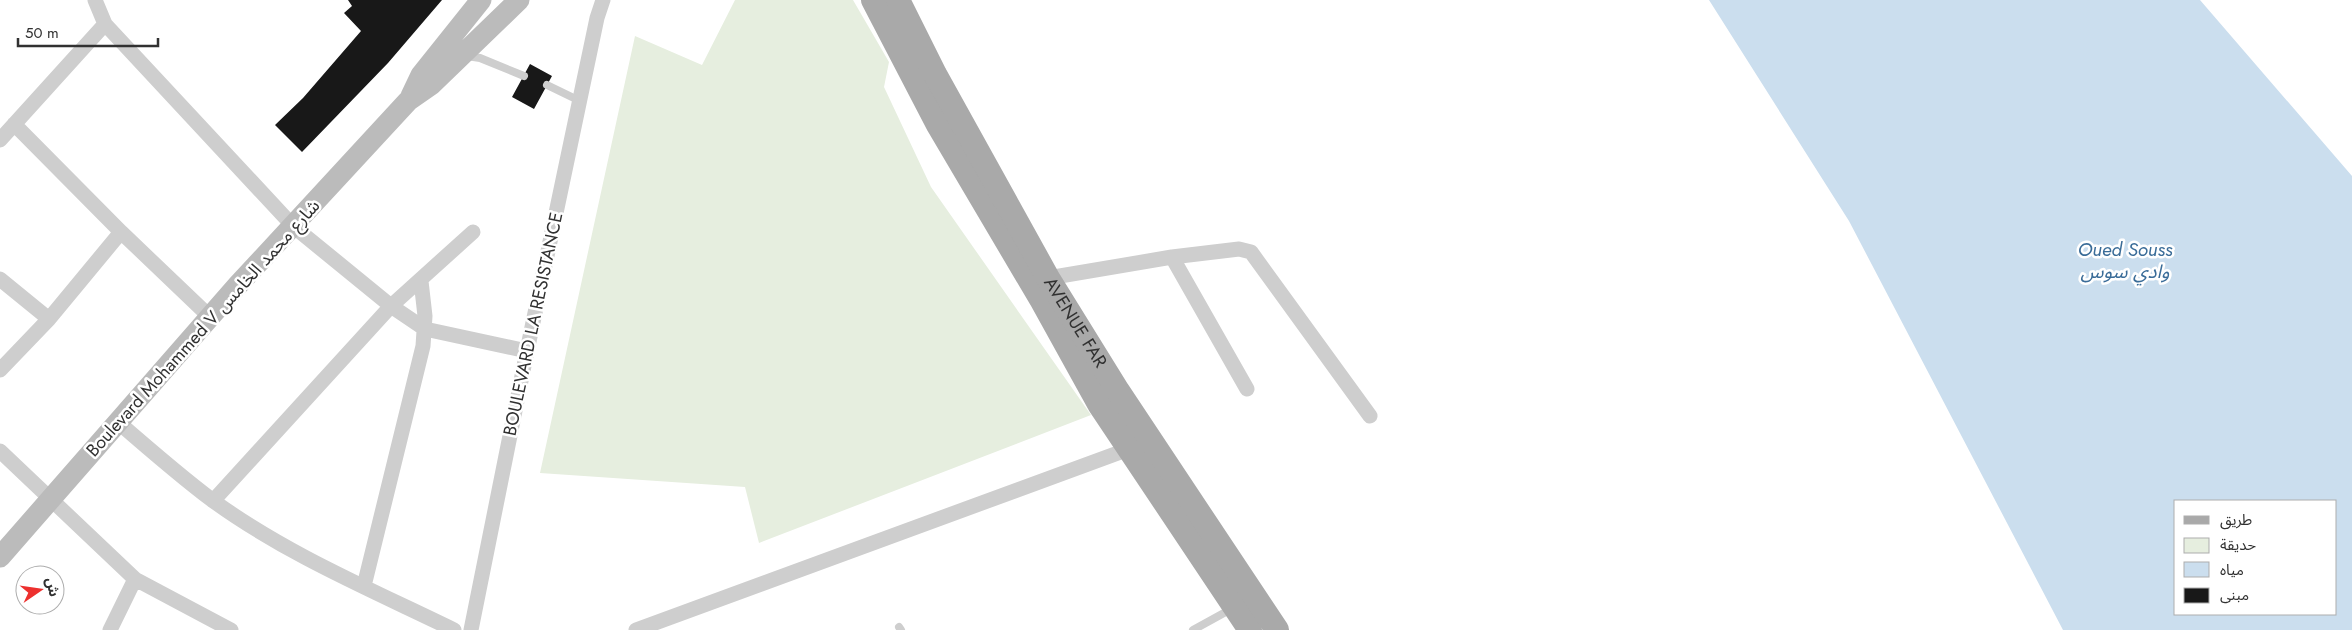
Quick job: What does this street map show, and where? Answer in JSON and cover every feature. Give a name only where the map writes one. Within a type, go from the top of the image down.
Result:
[{"type":"main road","name":"Boulevard Mohammed V شارع محمد الخامس","points":[[408,101],[421,75],[481,0]]},
{"type":"main road","name":"Boulevard Mohammed V شارع محمد الخامس","points":[[3,547],[50,500],[210,317],[408,101],[430,85],[519,0]]},
{"type":"main road","name":"AVENUE FAR","points":[[873,0],[938,126],[1042,301],[1099,404],[1250,630]]},
{"type":"main road","name":"AVENUE FAR","points":[[898,0],[935,74],[1048,278],[1118,391],[1277,630]]},
{"type":"street","points":[[96,0],[105,24],[293,226],[391,306],[425,329],[527,351]]},
{"type":"street","name":"BOULEVARD LA RESISTANCE","points":[[594,0],[597,18]]},
{"type":"street","name":"BOULEVARD LA RESISTANCE","points":[[472,630],[527,351],[597,18],[603,0]]},
{"type":"street","points":[[105,24],[5,133],[121,232],[210,317]]},
{"type":"street","points":[[0,370],[49,319],[121,232]]},
{"type":"street","points":[[213,501],[391,306],[421,281],[473,232]]},
{"type":"street","points":[[1048,278],[1172,257],[1239,248],[1251,252],[1370,416]]},
{"type":"street","points":[[1172,257],[1247,389]]},
{"type":"street","points":[[0,280],[49,319]]},
{"type":"street","points":[[364,586],[420,356],[425,329],[421,281]]},
{"type":"street","points":[[118,422],[213,501],[261,532],[364,586],[454,630]]},
{"type":"street","points":[[636,630],[1153,441]]},
{"type":"street","points":[[0,451],[136,579],[231,630]]},
{"type":"street","points":[[110,630],[136,579]]},
{"type":"lane","points":[[461,56],[480,58],[524,76]]},
{"type":"lane","points":[[547,85],[580,101]]},
{"type":"lane","points":[[1193,630],[1234,607]]},
{"type":"green space","points":[[735,0],[853,0],[889,62],[884,87],[931,187],[1091,415],[759,543],[745,487],[540,473],[635,36],[702,65]]},
{"type":"water","name":"Oued Souss وادي سوس","points":[[1709,0],[2200,0],[2352,176],[2352,630],[2063,630],[1849,221]]},
{"type":"building","points":[[348,0],[442,0],[388,63],[302,152],[275,125],[303,98],[361,31],[344,13],[352,6]]},
{"type":"building","points":[[530,64],[552,76],[534,109],[512,97]]}]
